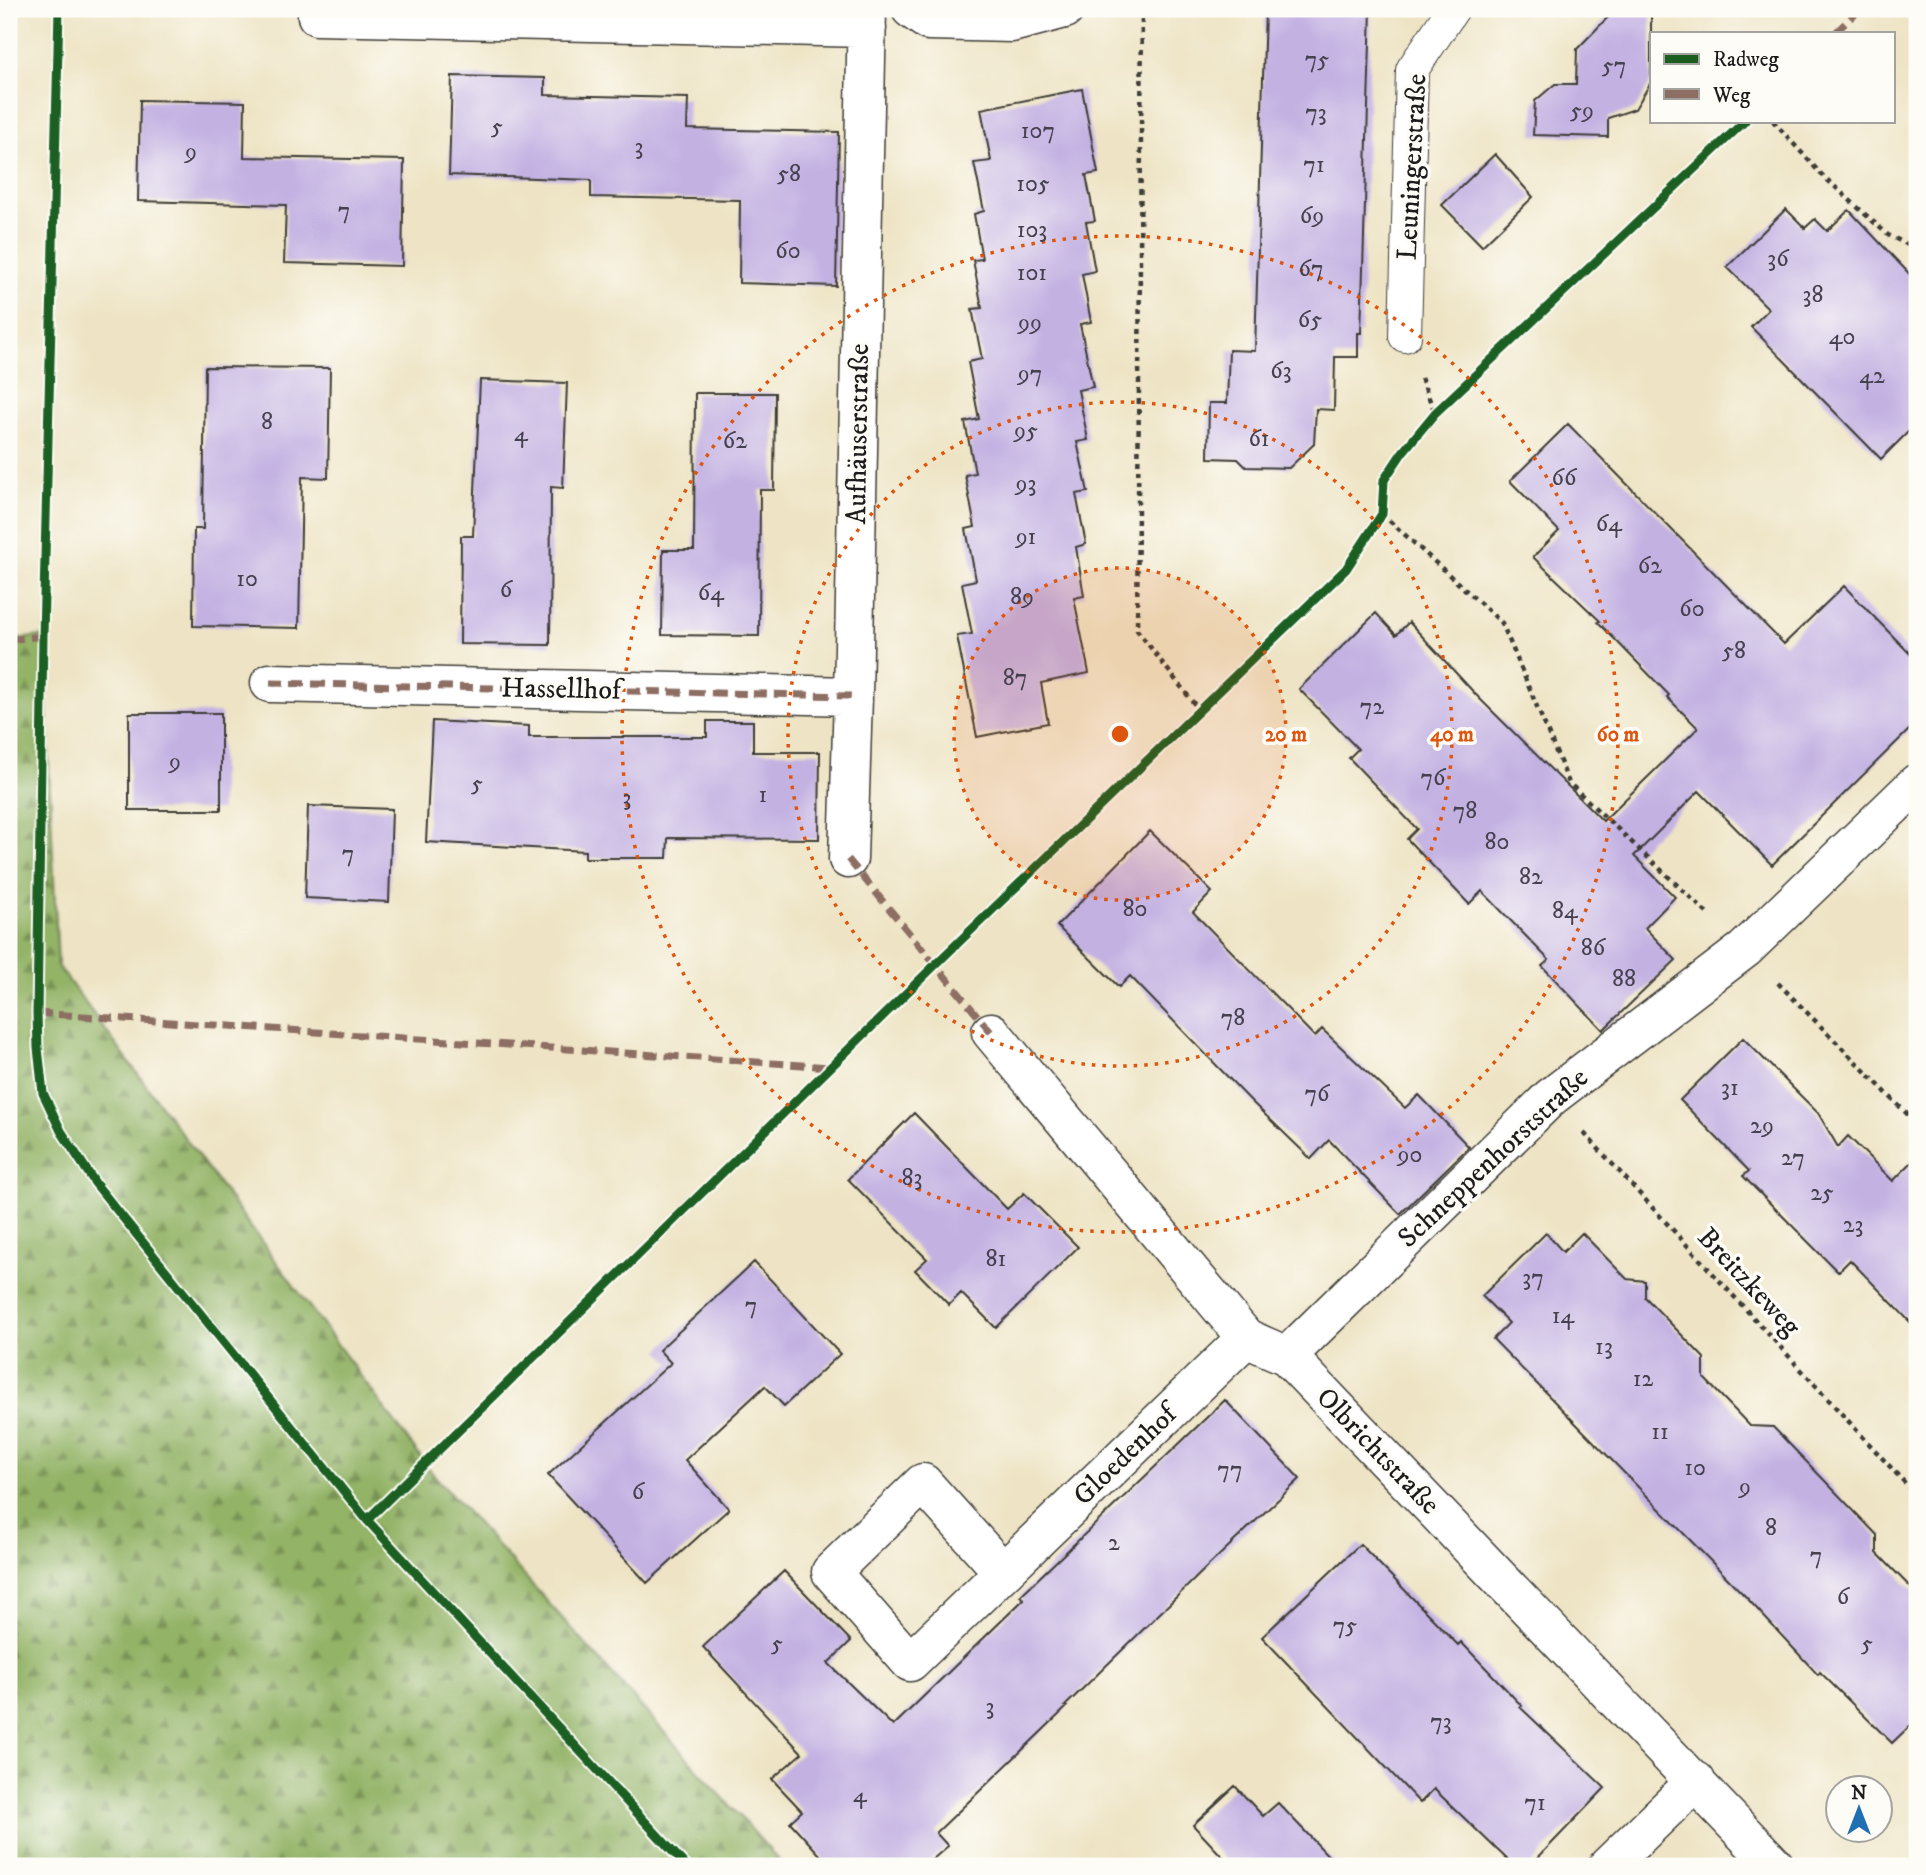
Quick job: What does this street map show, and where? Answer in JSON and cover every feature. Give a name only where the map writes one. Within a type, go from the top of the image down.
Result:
[{"type":"street","points":[[911,9],[928,21],[1012,23],[1065,9]]},
{"type":"street","points":[[317,16],[867,19]]},
{"type":"street","name":"Aufhäuserstraße","points":[[848,859],[867,19]]},
{"type":"street","name":"Hassellhof","points":[[270,683],[853,696]]},
{"type":"street","name":"Schneppenhorststraße","points":[[1287,1356],[1551,1097],[1745,949],[1917,783]]},
{"type":"street","name":"Olbrichtstraße","points":[[991,1032],[1246,1338],[1287,1356],[1775,1866]]},
{"type":"street","name":"Gloedenhof","points":[[1003,1572],[923,1483],[831,1572],[910,1662],[1246,1338]]},
{"type":"street","points":[[1608,1866],[1696,1781]]},
{"type":"lane","name":"Leuningerstraße","points":[[1405,336],[1412,70],[1453,9]]},
{"type":"path","points":[[1142,9],[1137,630],[1199,710]]},
{"type":"path","points":[[1774,122],[1821,174],[1888,235],[1917,249]]},
{"type":"path","points":[[1382,514],[1502,623],[1569,783],[1745,949],[1917,1124]]},
{"type":"green space","points":[[43,636],[58,966],[433,1474],[784,1866],[9,1866],[9,640]]},
{"type":"building","points":[[1265,9],[1371,9],[1361,333],[1358,333],[1358,357],[1335,357],[1334,410],[1316,409],[1314,444],[1289,468],[1246,467],[1238,459],[1208,458],[1209,403],[1227,403],[1229,350],[1255,351]]},
{"type":"building","points":[[1616,9],[1651,9],[1650,84],[1635,109],[1608,118],[1608,137],[1533,135],[1535,101],[1555,84],[1576,84],[1577,49]]},
{"type":"building","points":[[452,76],[545,78],[545,95],[688,98],[687,129],[839,132],[836,286],[739,283],[740,200],[591,197],[591,180],[449,175]]},
{"type":"building","points":[[1082,89],[1098,173],[1086,175],[1095,221],[1086,222],[1095,271],[1082,274],[1091,322],[1080,324],[1093,387],[1078,390],[1088,440],[1077,442],[1088,492],[1076,494],[1086,544],[1076,547],[1084,596],[1074,598],[1089,673],[1041,683],[1048,723],[977,737],[957,636],[972,634],[962,583],[976,580],[966,529],[975,527],[965,475],[975,473],[965,422],[979,419],[968,362],[982,359],[972,309],[982,308],[973,260],[982,259],[974,214],[984,211],[974,163],[991,161],[981,109]]},
{"type":"building","points":[[140,100],[245,102],[244,157],[404,160],[402,266],[284,263],[286,205],[138,201]]},
{"type":"building","points":[[1495,154],[1533,197],[1482,246],[1442,205]]},
{"type":"building","points":[[1786,209],[1805,228],[1815,219],[1827,231],[1849,210],[1917,282],[1917,423],[1881,459],[1751,327],[1769,309],[1727,267]]},
{"type":"building","points":[[205,367],[330,368],[328,478],[302,477],[299,628],[193,626],[194,529],[203,529]]},
{"type":"building","points":[[480,380],[567,383],[563,488],[551,487],[550,645],[460,644],[461,536],[473,536]]},
{"type":"building","points":[[695,393],[775,393],[774,490],[760,490],[759,636],[662,635],[663,550],[694,550]]},
{"type":"building","points":[[1568,424],[1784,644],[1844,586],[1917,661],[1917,722],[1772,865],[1699,791],[1634,856],[1675,897],[1645,928],[1676,960],[1603,1030],[1542,966],[1549,960],[1482,891],[1469,904],[1407,839],[1417,829],[1349,758],[1358,749],[1299,689],[1376,613],[1396,635],[1409,622],[1479,698],[1603,821],[1698,728],[1598,622],[1600,621],[1533,557],[1559,531],[1510,481]]},
{"type":"building","points":[[129,713],[221,713],[221,810],[129,810]]},
{"type":"building","points":[[432,721],[529,726],[529,737],[707,737],[707,721],[753,721],[753,752],[820,752],[819,839],[668,838],[667,858],[585,858],[585,851],[426,842]]},
{"type":"building","points":[[308,806],[392,809],[389,902],[305,898]]},
{"type":"building","points":[[1150,831],[1212,892],[1193,912],[1315,1037],[1322,1029],[1405,1108],[1419,1095],[1469,1147],[1400,1214],[1329,1140],[1311,1159],[1130,976],[1119,987],[1057,926]]},
{"type":"building","points":[[1743,1038],[1818,1113],[1838,1147],[1848,1136],[1893,1181],[1917,1157],[1917,1329],[1850,1260],[1838,1272],[1743,1176],[1749,1171],[1680,1100]]},
{"type":"building","points":[[914,1113],[1007,1209],[1024,1193],[1078,1247],[996,1328],[961,1293],[949,1305],[915,1270],[927,1259],[848,1179]]},
{"type":"building","points":[[1546,1233],[1563,1252],[1582,1233],[1627,1279],[1645,1281],[1645,1297],[1704,1358],[1704,1378],[1750,1426],[1773,1427],[1877,1535],[1877,1553],[1917,1594],[1917,1719],[1892,1743],[1820,1672],[1818,1675],[1746,1597],[1493,1339],[1509,1323],[1482,1296]]},
{"type":"building","points":[[754,1262],[840,1354],[784,1406],[765,1386],[685,1460],[729,1509],[647,1583],[548,1475],[671,1363],[659,1350]]},
{"type":"building","points":[[1225,1400],[1300,1479],[936,1833],[948,1846],[925,1866],[830,1866],[790,1822],[802,1811],[772,1779],[802,1753],[703,1647],[784,1571],[851,1641],[828,1663],[893,1726],[1024,1599],[1020,1596]]},
{"type":"building","points":[[1360,1544],[1458,1645],[1461,1642],[1522,1706],[1520,1707],[1605,1788],[1530,1866],[1514,1866],[1434,1789],[1420,1803],[1262,1637]]},
{"type":"building","points":[[1235,1786],[1263,1816],[1278,1803],[1338,1866],[1231,1866],[1193,1825]]},
{"type":"marked path","points":[[1836,32],[1860,9]]},
{"type":"marked path","points":[[9,640],[43,636]]},
{"type":"marked path","points":[[270,683],[853,696]]},
{"type":"marked path","points":[[848,859],[991,1032]]},
{"type":"marked path","points":[[37,1013],[831,1067]]},
{"type":"cycle path","points":[[59,9],[43,636],[37,1013],[43,1093],[61,1131],[95,1183],[367,1520],[686,1866]]},
{"type":"cycle path","points":[[367,1520],[935,965],[1346,569],[1382,514],[1384,480],[1435,413],[1744,122]]}]
